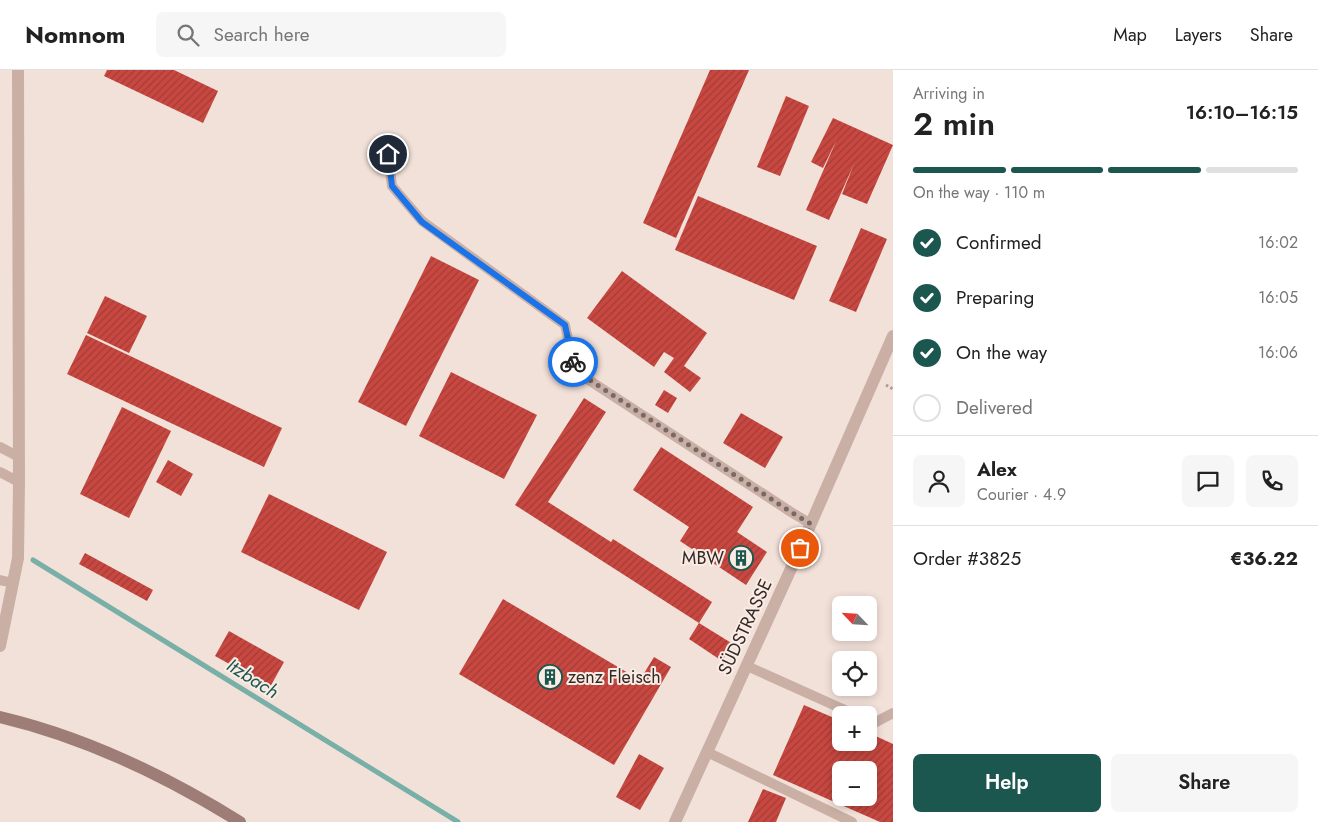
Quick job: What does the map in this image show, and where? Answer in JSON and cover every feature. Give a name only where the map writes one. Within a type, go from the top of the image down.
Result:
[{"type":"main road","points":[[0,717],[30,724],[123,759],[205,800],[240,822]]},
{"type":"street","points":[[0,646],[6,582],[18,558],[18,70]]},
{"type":"street","name":"SÜDSTRASSE","points":[[675,822],[811,524],[893,336]]},
{"type":"lane","points":[[388,154],[392,186],[422,222],[565,325],[576,371],[811,524]]},
{"type":"lane","points":[[0,447],[19,457]]},
{"type":"lane","points":[[0,472],[19,482]]},
{"type":"lane","points":[[747,666],[836,706]]},
{"type":"lane","points":[[877,721],[893,713]]},
{"type":"lane","points":[[707,752],[852,822]]},
{"type":"building","points":[[107,70],[174,70],[218,91],[203,123],[104,76]]},
{"type":"building","points":[[710,70],[749,70],[676,238],[643,223]]},
{"type":"building","points":[[786,96],[809,106],[780,176],[757,167]]},
{"type":"building","points":[[833,118],[893,145],[867,204],[842,194],[854,164],[829,220],[806,210],[837,139],[823,168],[811,162]]},
{"type":"building","points":[[698,196],[817,246],[794,300],[675,250]]},
{"type":"building","points":[[861,228],[887,239],[856,312],[829,301]]},
{"type":"building","points":[[431,256],[479,280],[406,426],[358,402]]},
{"type":"building","points":[[622,271],[707,333],[684,366],[701,378],[690,392],[664,372],[674,358],[664,352],[654,367],[587,318]]},
{"type":"building","points":[[105,296],[147,316],[129,353],[87,333]]},
{"type":"building","points":[[86,335],[282,428],[264,467],[67,374]]},
{"type":"building","points":[[451,372],[537,415],[504,479],[419,436]]},
{"type":"building","points":[[664,390],[677,398],[668,413],[655,405]]},
{"type":"building","points":[[584,398],[606,412],[548,502],[611,542],[613,539],[712,602],[699,623],[515,505]]},
{"type":"building","points":[[122,407],[171,431],[129,518],[80,494]]},
{"type":"building","points":[[741,413],[783,437],[765,468],[723,443]]},
{"type":"building","points":[[661,447],[753,507],[737,532],[767,552],[746,585],[680,541],[689,527],[633,490]]},
{"type":"building","points":[[168,460],[193,474],[181,496],[156,482]]},
{"type":"building","points":[[269,494],[387,552],[359,610],[241,552]]},
{"type":"building","points":[[85,553],[153,590],[147,601],[79,564]]},
{"type":"building","name":"zenz Fleisch","points":[[503,599],[640,680],[654,657],[671,667],[614,765],[459,674]]},
{"type":"building","points":[[699,623],[733,644],[722,661],[689,639]]},
{"type":"building","points":[[229,631],[284,662],[270,687],[215,656]]},
{"type":"building","points":[[804,705],[832,717],[832,751],[877,751],[877,737],[893,744],[893,822],[880,822],[844,806],[877,806],[877,761],[832,761],[832,801],[773,775]]},
{"type":"building","points":[[639,754],[664,768],[640,810],[616,797]]},
{"type":"building","points":[[763,789],[786,798],[776,822],[748,822]]},
{"type":"waterway","name":"Itzbach","points":[[33,560],[458,822]]},
{"type":"way so far","points":[[573,362],[576,371],[811,524],[800,548]]},
{"type":"place","name":"MBW","points":[[741,558]]},
{"type":"place","name":"zenz Fleisch","points":[[550,677]]},
{"type":"route","points":[[388,154],[392,186],[422,222],[565,325],[573,362]]}]
